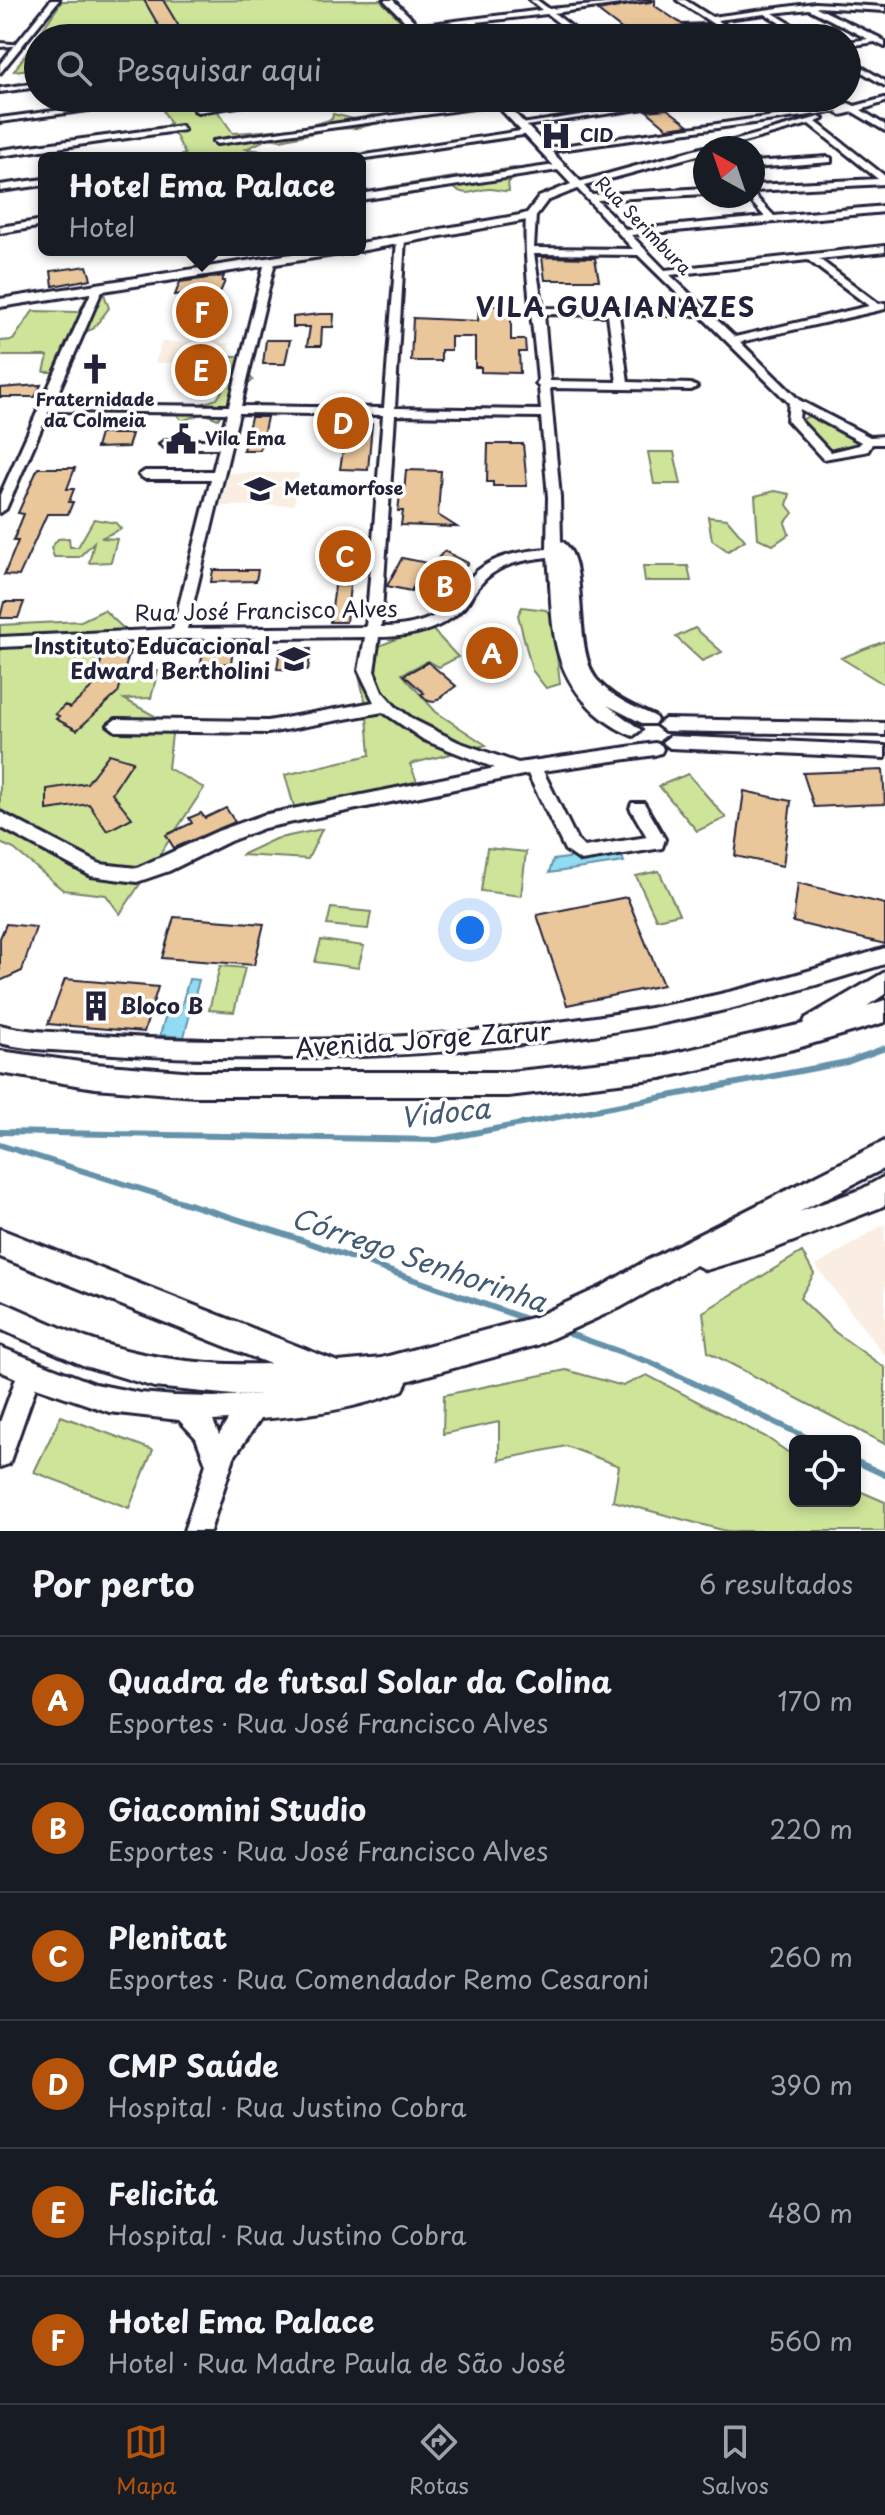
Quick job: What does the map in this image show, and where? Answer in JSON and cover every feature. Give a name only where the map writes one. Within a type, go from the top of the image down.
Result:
[{"type":"main road","points":[[36,24],[55,0]]},
{"type":"main road","points":[[390,0],[415,24]]},
{"type":"main road","points":[[0,70],[24,40]]},
{"type":"main road","points":[[366,246],[531,215],[543,199],[578,185],[505,112]]},
{"type":"main road","points":[[0,303],[305,256]]},
{"type":"main road","points":[[794,1038],[885,982]]},
{"type":"main road","name":"Avenida Jorge Zarur","points":[[0,1062],[95,1076],[195,1084],[508,1084],[661,1067],[794,1038],[885,1011]]},
{"type":"main road","points":[[0,1315],[85,1352],[154,1372],[233,1380],[381,1373],[537,1331],[611,1297],[885,1154]]},
{"type":"main road","points":[[652,1273],[763,1239],[870,1199],[885,1189]]},
{"type":"main road","points":[[0,1243],[338,1377]]},
{"type":"street","points":[[533,0],[564,24]]},
{"type":"street","points":[[444,24],[647,0]]},
{"type":"street","points":[[680,0],[719,24]]},
{"type":"street","points":[[711,19],[768,13],[805,4],[885,9]]},
{"type":"street","points":[[805,4],[847,24]]},
{"type":"street","points":[[858,8],[866,18]]},
{"type":"street","points":[[768,13],[786,24]]},
{"type":"street","points":[[470,21],[474,24]]},
{"type":"street","points":[[874,29],[882,41]]},
{"type":"street","points":[[861,31],[882,41]]},
{"type":"street","points":[[861,43],[882,41]]},
{"type":"street","points":[[0,45],[20,45]]},
{"type":"street","points":[[861,69],[885,84]]},
{"type":"street","points":[[0,90],[24,87]]},
{"type":"street","points":[[861,106],[885,100]]},
{"type":"street","points":[[0,120],[63,112]]},
{"type":"street","points":[[217,141],[424,112]]},
{"type":"street","points":[[366,155],[609,112]]},
{"type":"street","points":[[545,149],[820,112]]},
{"type":"street","points":[[758,136],[840,112]]},
{"type":"street","points":[[858,112],[885,129]]},
{"type":"street","points":[[686,117],[707,136]]},
{"type":"street","points":[[811,122],[885,181]]},
{"type":"street","points":[[0,153],[181,128]]},
{"type":"street","points":[[578,185],[693,153]]},
{"type":"street","points":[[765,164],[828,160]]},
{"type":"street","points":[[366,196],[562,167]]},
{"type":"street","points":[[765,187],[885,181]]},
{"type":"street","points":[[0,188],[38,183]]},
{"type":"street","name":"Rua Serimbura","points":[[578,185],[641,252],[795,402],[868,441]]},
{"type":"street","points":[[588,198],[693,192]]},
{"type":"street","points":[[762,208],[772,220]]},
{"type":"street","points":[[624,233],[885,209]]},
{"type":"street","points":[[531,215],[529,251],[538,311],[566,664],[578,685],[596,705],[633,733],[645,747],[885,752]]},
{"type":"street","points":[[0,230],[38,224]]},
{"type":"street","points":[[402,240],[373,633],[367,675],[385,706],[422,734],[526,768],[571,845],[581,854],[656,843],[657,839],[638,808]]},
{"type":"street","points":[[662,273],[885,249]]},
{"type":"street","points":[[529,251],[641,252]]},
{"type":"street","points":[[809,256],[881,307]]},
{"type":"street","points":[[179,634],[270,262]]},
{"type":"street","points":[[0,509],[98,288]]},
{"type":"street","points":[[732,341],[881,307]]},
{"type":"street","points":[[538,311],[703,312]]},
{"type":"street","points":[[613,311],[623,386]]},
{"type":"street","points":[[542,384],[691,387]]},
{"type":"street","points":[[795,402],[793,420],[827,456],[864,448],[868,441],[885,440]]},
{"type":"street","points":[[46,407],[545,414]]},
{"type":"street","points":[[166,444],[226,444]]},
{"type":"street","points":[[145,475],[217,475]]},
{"type":"street","points":[[0,819],[97,871],[137,875],[263,822],[526,768],[662,746],[671,733],[611,701],[592,684],[581,668],[575,652],[571,575],[559,548]]},
{"type":"street","name":"Rua José Francisco Alves","points":[[0,642],[179,634],[397,632],[429,624],[455,608],[475,581],[495,566],[559,548]]},
{"type":"street","points":[[116,725],[268,727],[385,706]]},
{"type":"street","points":[[585,759],[617,749],[638,724],[885,729]]},
{"type":"street","name":"Avenida Jorge Zarur","points":[[0,1034],[149,1048],[251,1051],[351,1050],[456,1044],[556,1032],[704,1007],[836,973],[885,956]]},
{"type":"street","points":[[0,1359],[111,1401],[185,1409],[338,1398],[369,1391],[422,1371],[450,1355]]},
{"type":"street","points":[[0,1455],[30,1372]]},
{"type":"street","points":[[197,1531],[218,1462],[231,1436],[256,1406]]},
{"type":"street","points":[[185,1409],[205,1430],[218,1462]]},
{"type":"shaded area","points":[[162,342],[230,343],[224,363],[155,363]]},
{"type":"shaded area","name":"Metamorfose","points":[[228,473],[299,473],[294,505],[221,506]]},
{"type":"shaded area","points":[[885,1224],[885,1356],[816,1266]]},
{"type":"green space","points":[[380,0],[404,24],[46,24],[62,1]]},
{"type":"green space","points":[[24,56],[24,70],[14,71]]},
{"type":"green space","points":[[164,112],[218,112],[233,133],[308,125],[332,119],[333,114],[358,120],[372,115],[399,118],[281,140],[269,138],[246,149],[265,152],[184,152],[175,134],[167,133],[163,128],[170,123]]},
{"type":"green space","points":[[520,169],[516,178],[508,182],[509,191],[490,189],[467,193],[452,187],[403,196],[389,187],[460,176],[465,182],[481,179],[481,173]]},
{"type":"green space","points":[[104,294],[109,308],[93,329],[79,334],[55,372],[44,372],[48,356],[0,356],[0,341],[13,340],[33,311],[79,312],[86,298]]},
{"type":"green space","points":[[232,356],[246,356],[243,369],[253,380],[229,403],[218,419],[203,413],[182,421],[175,412],[217,399],[222,391],[205,392],[205,385],[227,379]]},
{"type":"green space","points":[[809,416],[819,417],[856,437],[858,446],[829,452],[799,421]]},
{"type":"green space","points":[[648,452],[674,452],[681,484],[654,484]]},
{"type":"green space","points":[[775,491],[790,494],[787,505],[793,513],[785,523],[789,534],[773,545],[758,538],[755,496]]},
{"type":"green space","points":[[708,517],[727,519],[745,540],[728,551],[712,540]]},
{"type":"green space","points":[[94,519],[116,523],[121,529],[101,538],[117,539],[111,562],[89,563],[94,542],[79,557],[54,557],[51,548],[58,539],[69,538],[70,547],[78,547]]},
{"type":"green space","points":[[643,566],[688,566],[691,581],[645,581]]},
{"type":"green space","points":[[522,607],[546,610],[553,619],[560,684],[546,688],[532,670],[518,615]]},
{"type":"green space","points":[[104,610],[123,628],[115,643],[121,682],[125,670],[158,671],[151,698],[124,699],[173,726],[168,768],[204,788],[120,914],[106,895],[63,890],[14,849],[0,843],[0,625],[81,621]]},
{"type":"green space","points":[[429,626],[458,657],[439,667],[428,661],[402,674],[436,712],[486,745],[410,764],[420,789],[295,810],[285,775],[370,755],[366,704],[358,672],[364,652]]},
{"type":"green space","points":[[695,628],[722,652],[702,661],[676,637]]},
{"type":"green space","points":[[885,641],[885,685],[841,658]]},
{"type":"green space","points":[[688,774],[726,818],[697,831],[659,786]]},
{"type":"green space","points":[[322,829],[308,859],[241,855],[275,839]]},
{"type":"green space","points":[[487,848],[526,852],[521,896],[481,891]]},
{"type":"green space","points":[[659,871],[679,914],[656,919],[636,876]]},
{"type":"green space","points":[[331,908],[371,912],[368,929],[327,925]]},
{"type":"green space","points":[[321,940],[364,946],[358,968],[315,962]]},
{"type":"green space","points":[[220,966],[245,968],[234,1012],[209,1010]]},
{"type":"green space","points":[[802,1252],[814,1274],[800,1298],[835,1332],[885,1368],[885,1444],[708,1352],[703,1312]]},
{"type":"green space","points":[[566,1370],[623,1386],[647,1375],[766,1437],[789,1453],[789,1507],[861,1507],[861,1492],[885,1502],[885,1531],[726,1531],[613,1501],[619,1466],[566,1446],[499,1460],[499,1422],[443,1434],[444,1395]]},
{"type":"green space","points":[[61,1416],[153,1450],[129,1508],[34,1472]]},
{"type":"water","points":[[620,851],[624,862],[549,873],[553,860]]},
{"type":"water","points":[[189,979],[199,980],[184,1037],[160,1035],[166,1014],[179,1014]]},
{"type":"building","points":[[144,0],[163,0],[177,24],[158,24]]},
{"type":"building","points":[[655,0],[655,6],[682,24],[615,24],[598,11]]},
{"type":"building","points":[[648,112],[671,112],[689,125],[667,128]]},
{"type":"building","points":[[542,257],[595,258],[599,280],[545,280]]},
{"type":"building","points":[[87,266],[91,279],[53,286],[51,271]]},
{"type":"building","points":[[224,276],[222,281],[225,281],[216,302],[198,302],[201,292],[175,295],[180,282]]},
{"type":"building","points":[[479,305],[511,307],[511,340],[525,340],[526,352],[519,352],[520,373],[481,372],[481,367],[475,367],[475,337],[451,337],[451,350],[441,350],[441,361],[411,361],[413,318],[478,321]]},
{"type":"building","points":[[334,314],[333,327],[322,327],[321,346],[307,346],[310,327],[293,327],[293,317]]},
{"type":"building","points":[[266,340],[290,340],[285,364],[263,364]]},
{"type":"building","points":[[41,385],[35,397],[0,397],[0,388]]},
{"type":"building","points":[[251,417],[267,417],[260,450],[243,450]]},
{"type":"building","points":[[337,417],[349,418],[348,424],[372,424],[368,470],[340,469],[343,451],[334,451]]},
{"type":"building","points":[[100,434],[132,434],[128,447],[96,448]]},
{"type":"building","points":[[488,444],[523,444],[527,486],[493,486],[493,482],[487,482]]},
{"type":"building","points":[[38,468],[75,468],[67,489],[74,489],[69,502],[73,502],[68,514],[47,514],[19,576],[4,575],[18,541],[13,541],[24,514],[18,513]]},
{"type":"building","points":[[406,470],[441,471],[438,515],[457,527],[401,525],[403,511],[398,511],[400,494],[404,494]]},
{"type":"building","points":[[444,551],[468,563],[455,578],[429,569]]},
{"type":"building","points":[[402,558],[427,563],[411,591],[387,586]]},
{"type":"building","points":[[213,570],[258,570],[256,581],[211,582]]},
{"type":"building","points":[[335,586],[350,586],[346,622],[330,622]]},
{"type":"building","points":[[4,602],[24,602],[18,618],[0,618]]},
{"type":"building","name":"Instituto Educacional Edward Bertholini","points":[[280,649],[311,649],[308,670],[277,669]]},
{"type":"building","points":[[203,650],[233,650],[231,663],[218,664],[217,676],[199,676]]},
{"type":"building","points":[[104,651],[130,651],[118,693],[77,730],[56,719],[59,716],[55,714],[65,705],[70,708],[94,686]]},
{"type":"building","points":[[428,662],[456,686],[434,702],[428,701],[421,694],[424,693],[404,675]]},
{"type":"building","points":[[109,754],[133,761],[112,793],[132,818],[107,831],[89,804],[47,810],[47,789],[87,783]]},
{"type":"building","points":[[883,770],[885,804],[814,807],[803,773]]},
{"type":"building","points":[[744,791],[791,801],[783,866],[735,856]]},
{"type":"building","points":[[226,808],[235,822],[174,848],[166,835],[192,823],[189,818],[201,813],[205,818]]},
{"type":"building","points":[[798,883],[885,904],[885,944],[793,922]]},
{"type":"building","points":[[627,897],[663,985],[567,1005],[537,915]]},
{"type":"building","points":[[174,917],[264,924],[254,965],[162,958]]},
{"type":"building","points":[[6,924],[36,927],[22,971],[0,981],[0,938]]},
{"type":"building","name":"Bloco B","points":[[65,979],[158,987],[144,1032],[48,1024]]},
{"type":"waterway","name":"Vidoca","points":[[0,1132],[437,1140],[847,1062],[885,1048]]},
{"type":"waterway","name":"Córrego Senhorinha","points":[[0,1145],[281,1233],[529,1320]]},
{"type":"waterway","name":"Córrego Senhorinha","points":[[564,1332],[652,1363],[802,1435]]},
{"type":"waterway","name":"Córrego Senhorinha","points":[[861,1464],[885,1475]]},
{"type":"place","name":"CID","points":[[556,136]]},
{"type":"place","name":"Hotel Ema Palace","points":[[202,312]]},
{"type":"place","name":"Fraternidade da Colmeia","points":[[95,369]]},
{"type":"place","name":"Felicitá","points":[[201,370]]},
{"type":"place","name":"CMP Saúde","points":[[343,423]]},
{"type":"place","name":"Vila Ema","points":[[181,439]]},
{"type":"place","name":"Metamorfose","points":[[260,489]]},
{"type":"place","name":"Plenitat","points":[[345,556]]},
{"type":"place","name":"Giacomini Studio","points":[[445,586]]},
{"type":"place","name":"Quadra de futsal Solar da Colina","points":[[492,653]]},
{"type":"place","name":"Instituto Educacional Edward Bertholini","points":[[294,659]]},
{"type":"place","name":"Bloco B","points":[[96,1006]]},
{"type":"district","name":"VILA GUAIANAZES","points":[[616,308]]}]
